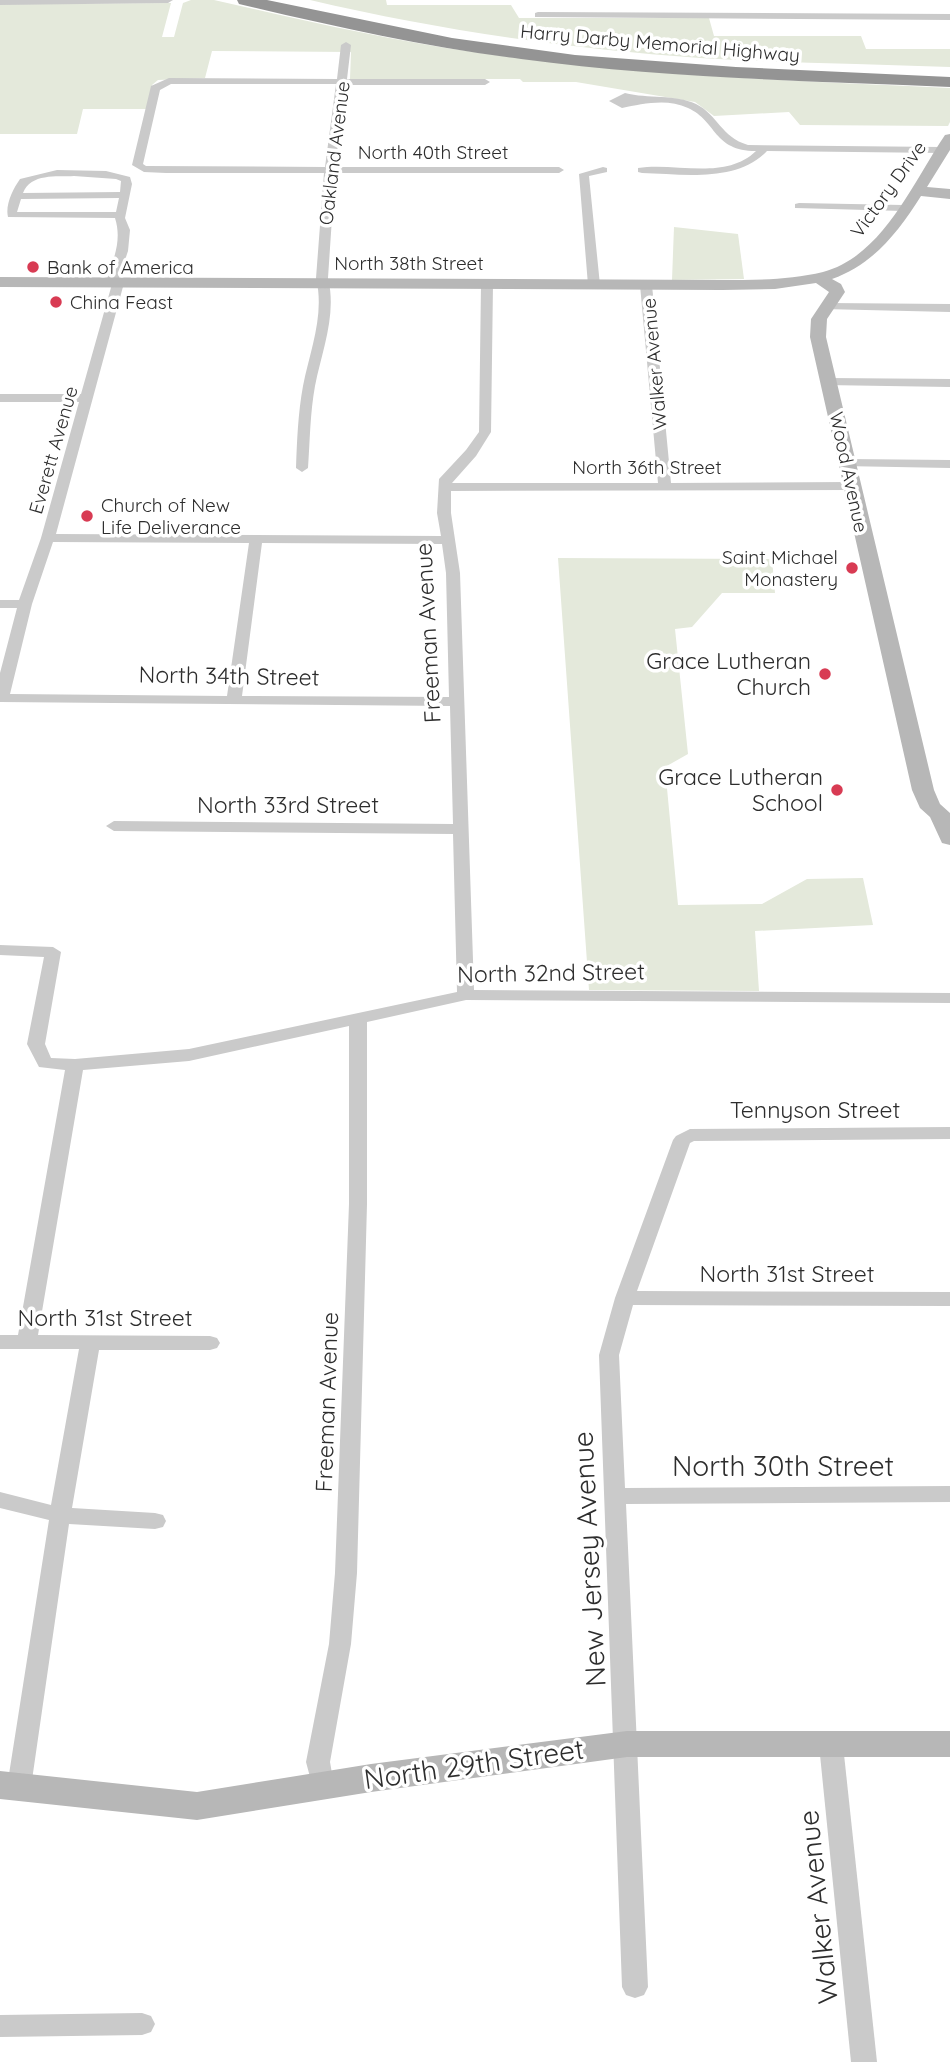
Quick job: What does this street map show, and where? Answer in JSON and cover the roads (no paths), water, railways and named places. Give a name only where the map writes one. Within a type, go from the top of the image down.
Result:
[{"type":"highway","name":"Harry Darby Memorial Highway","points":[[246,0],[429,39],[520,53],[688,69],[925,76],[950,72]]},
{"type":"highway","name":"Harry Darby Memorial Highway","points":[[289,0],[424,30],[594,52],[701,62],[925,76],[950,82]]},
{"type":"street","points":[[0,2],[168,0]]},
{"type":"street","points":[[538,15],[877,12],[950,17]]},
{"type":"street","name":"Oakland Avenue","points":[[302,468],[305,416],[320,344],[330,169],[346,45]]},
{"type":"street","name":"North 40th Street","points":[[343,81],[169,81],[156,85],[137,165],[144,169],[179,170],[559,170]]},
{"type":"street","points":[[343,81],[485,82]]},
{"type":"street","points":[[638,100],[683,104],[695,108],[722,138],[732,144],[763,150],[945,152]]},
{"type":"street","points":[[642,170],[732,168],[757,158],[763,150]]},
{"type":"street","name":"Victory Drive","points":[[818,277],[857,261],[903,208],[945,152]]},
{"type":"street","points":[[594,285],[584,174],[603,170]]},
{"type":"street","points":[[18,196],[125,195],[126,179],[119,174],[49,174],[25,179],[18,196],[12,215],[120,215]]},
{"type":"street","points":[[916,191],[950,194]]},
{"type":"street","name":"Everett Avenue","points":[[0,698],[88,398],[118,283],[113,279],[122,251],[124,230],[120,215],[125,195]]},
{"type":"street","points":[[799,206],[903,208]]},
{"type":"street","name":"North 38th Street","points":[[0,282],[753,285],[818,277]]},
{"type":"street","name":"Wood Avenue","points":[[818,277],[835,287],[837,292],[818,319],[817,329],[850,486],[923,790],[931,808],[945,814],[950,838]]},
{"type":"street","points":[[444,487],[446,479],[471,453],[485,432],[487,284]]},
{"type":"street","name":"Walker Avenue","points":[[646,285],[665,486]]},
{"type":"street","points":[[827,307],[950,308]]},
{"type":"street","points":[[829,382],[950,383]]},
{"type":"street","points":[[0,398],[88,398]]},
{"type":"street","points":[[847,463],[950,464]]},
{"type":"street","name":"North 36th Street","points":[[444,487],[850,486]]},
{"type":"street","name":"Freeman Avenue","points":[[444,487],[453,573],[466,995]]},
{"type":"street","points":[[48,538],[449,540]]},
{"type":"street","points":[[234,699],[256,540]]},
{"type":"street","points":[[0,604],[26,604]]},
{"type":"street","name":"North 34th Street","points":[[0,698],[457,702]]},
{"type":"street","name":"North 33rd Street","points":[[114,826],[462,829]]},
{"type":"street","points":[[0,950],[54,952],[36,1044],[45,1063],[75,1065],[27,1343]]},
{"type":"street","name":"North 32nd Street","points":[[75,1065],[189,1055],[466,995],[950,998]]},
{"type":"street","name":"Freeman Avenue","points":[[322,1786],[318,1762],[340,1644],[346,1573],[358,1204],[358,1018]]},
{"type":"street","name":"Tennyson Street","points":[[682,1140],[690,1135],[950,1133]]},
{"type":"street","name":"New Jersey Avenue","points":[[635,1987],[609,1355],[625,1298],[682,1140]]},
{"type":"street","name":"North 31st Street","points":[[625,1298],[950,1299]]},
{"type":"street","name":"North 31st Street","points":[[0,1342],[210,1343]]},
{"type":"street","points":[[10,1786],[90,1343]]},
{"type":"street","name":"North 30th Street","points":[[616,1496],[950,1494]]},
{"type":"street","points":[[0,1500],[60,1515],[155,1521]]},
{"type":"street","name":"North 29th Street","points":[[10,1786],[197,1806],[627,1744],[950,1744]]},
{"type":"street","name":"Walker Avenue","points":[[831,1745],[864,2062]]},
{"type":"street","points":[[0,2026],[142,2024]]},
{"type":"place","name":"Bank of America","points":[[33,267]]},
{"type":"place","name":"China Feast","points":[[56,302]]},
{"type":"place","name":"Church of New Life Deliverance","points":[[87,516]]},
{"type":"place","name":"Saint Michael Monastery","points":[[852,568]]},
{"type":"place","name":"Grace Lutheran Church","points":[[825,674]]},
{"type":"place","name":"Grace Lutheran School","points":[[837,790]]}]
